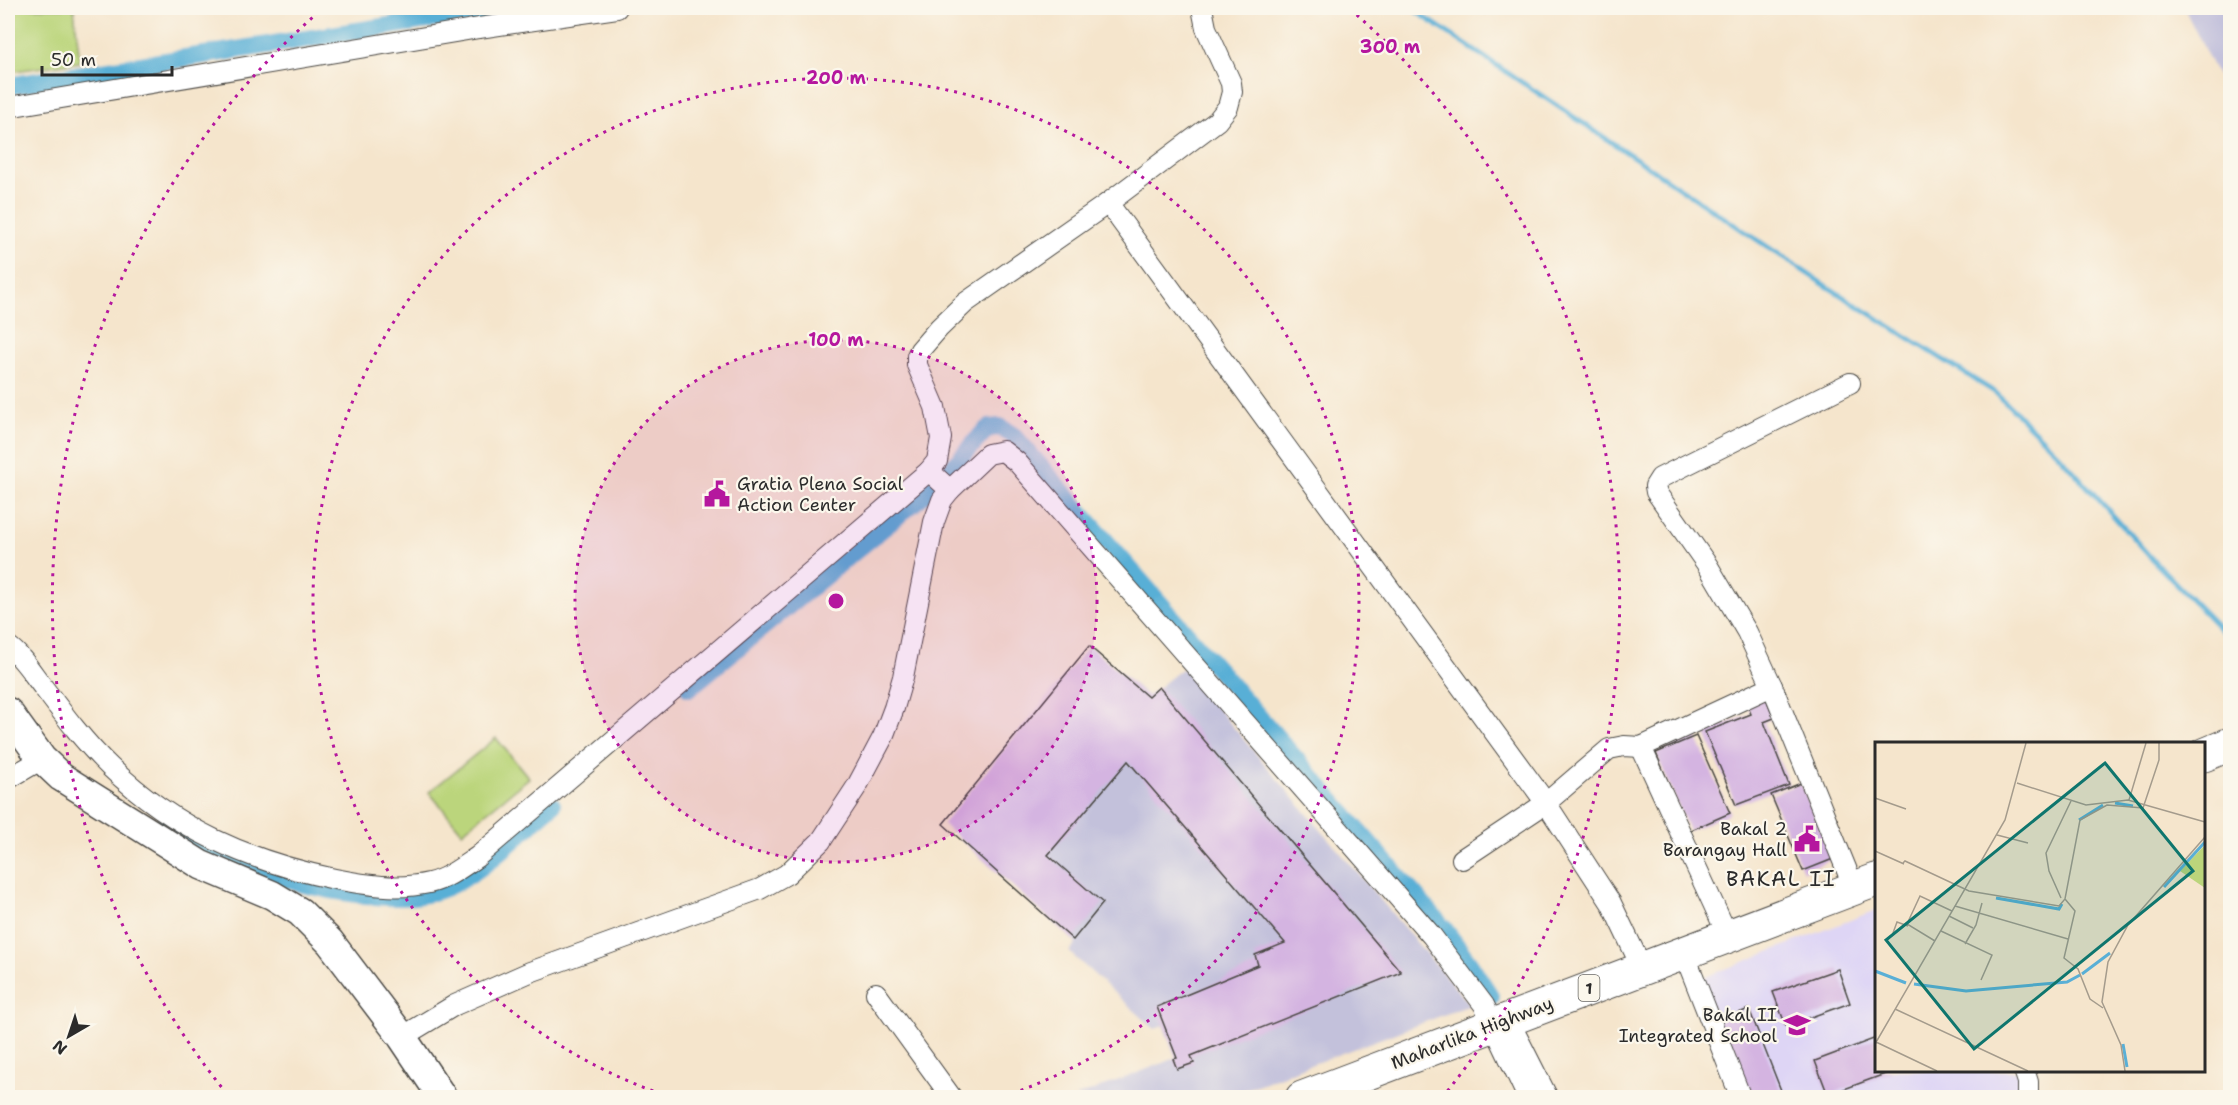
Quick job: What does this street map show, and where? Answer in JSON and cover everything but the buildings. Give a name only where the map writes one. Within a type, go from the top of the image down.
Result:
[{"type":"highway","points":[[2205,755],[2230,744]]},
{"type":"highway","name":"Maharlika Highway","points":[[1302,1098],[1865,884]]},
{"type":"street","points":[[8,107],[479,28],[617,8]]},
{"type":"street","points":[[8,646],[22,660],[79,734],[111,768],[159,807],[201,833],[270,864],[317,875],[391,887],[420,885],[441,879],[477,857],[929,471],[939,456],[941,438],[935,407],[917,365],[920,350],[965,303],[1108,203],[1217,121],[1228,107],[1232,92],[1231,84],[1206,28],[1202,8]]},
{"type":"street","points":[[1108,203],[1546,803],[1611,903],[1642,968]]},
{"type":"street","points":[[1850,383],[1655,482],[1656,492],[1708,566],[1737,613],[1865,884]]},
{"type":"street","points":[[402,1037],[455,1005],[530,972],[760,889],[787,874],[815,848],[856,786],[875,753],[892,715],[903,677],[934,522],[942,500],[972,467],[993,452],[1002,452],[1017,462],[1432,936],[1480,999],[1501,1022],[1548,1098]]},
{"type":"street","points":[[929,471],[950,489]]},
{"type":"street","points":[[1461,859],[1546,803],[1610,749],[1624,746],[1641,747],[1772,686]]},
{"type":"street","points":[[8,712],[42,759],[61,777],[201,865],[272,895],[300,912],[330,942],[402,1037],[443,1098]]},
{"type":"street","points":[[1641,747],[1728,936]]},
{"type":"street","points":[[8,779],[42,759]]},
{"type":"street","points":[[1684,952],[1741,1098]]},
{"type":"street","points":[[876,993],[952,1098]]},
{"type":"street","points":[[1501,1022],[1528,1098]]},
{"type":"shaded area","points":[[2184,8],[2230,8],[2230,101]]},
{"type":"shaded area","points":[[1089,646],[1148,696],[1183,668],[1470,1005],[1225,1097],[1075,1097],[1176,1058],[1163,1025],[1155,1029],[1069,952],[1076,943],[943,824]]},
{"type":"shaded area","name":"Bakal II Integrated School","points":[[1875,910],[1875,1072],[2018,1072],[2019,1097],[1746,1097],[1700,979]]},
{"type":"green space","points":[[8,8],[74,8],[80,62],[8,72]]},
{"type":"green space","points":[[496,738],[529,778],[462,832],[429,792]]},
{"type":"waterway","points":[[8,86],[433,19],[530,8]]},
{"type":"waterway","points":[[1411,8],[1820,282],[1996,393],[2059,455],[2152,559],[2230,639]]},
{"type":"waterway","points":[[945,476],[989,428],[1000,427],[1014,436],[1445,930],[1491,997]]},
{"type":"waterway","points":[[689,688],[933,487]]},
{"type":"waterway","points":[[166,822],[211,849],[281,878],[331,890],[402,897],[436,891],[476,871],[552,805]]},
{"type":"place","name":"Gratia Plena Social Action Center","points":[[717,494]]},
{"type":"place","name":"Bakal 2 Barangay Hall","points":[[1807,839]]},
{"type":"place","name":"Bakal II Integrated School","points":[[1797,1025]]},
{"type":"district","name":"BAKAL II","points":[[1781,879]]}]
